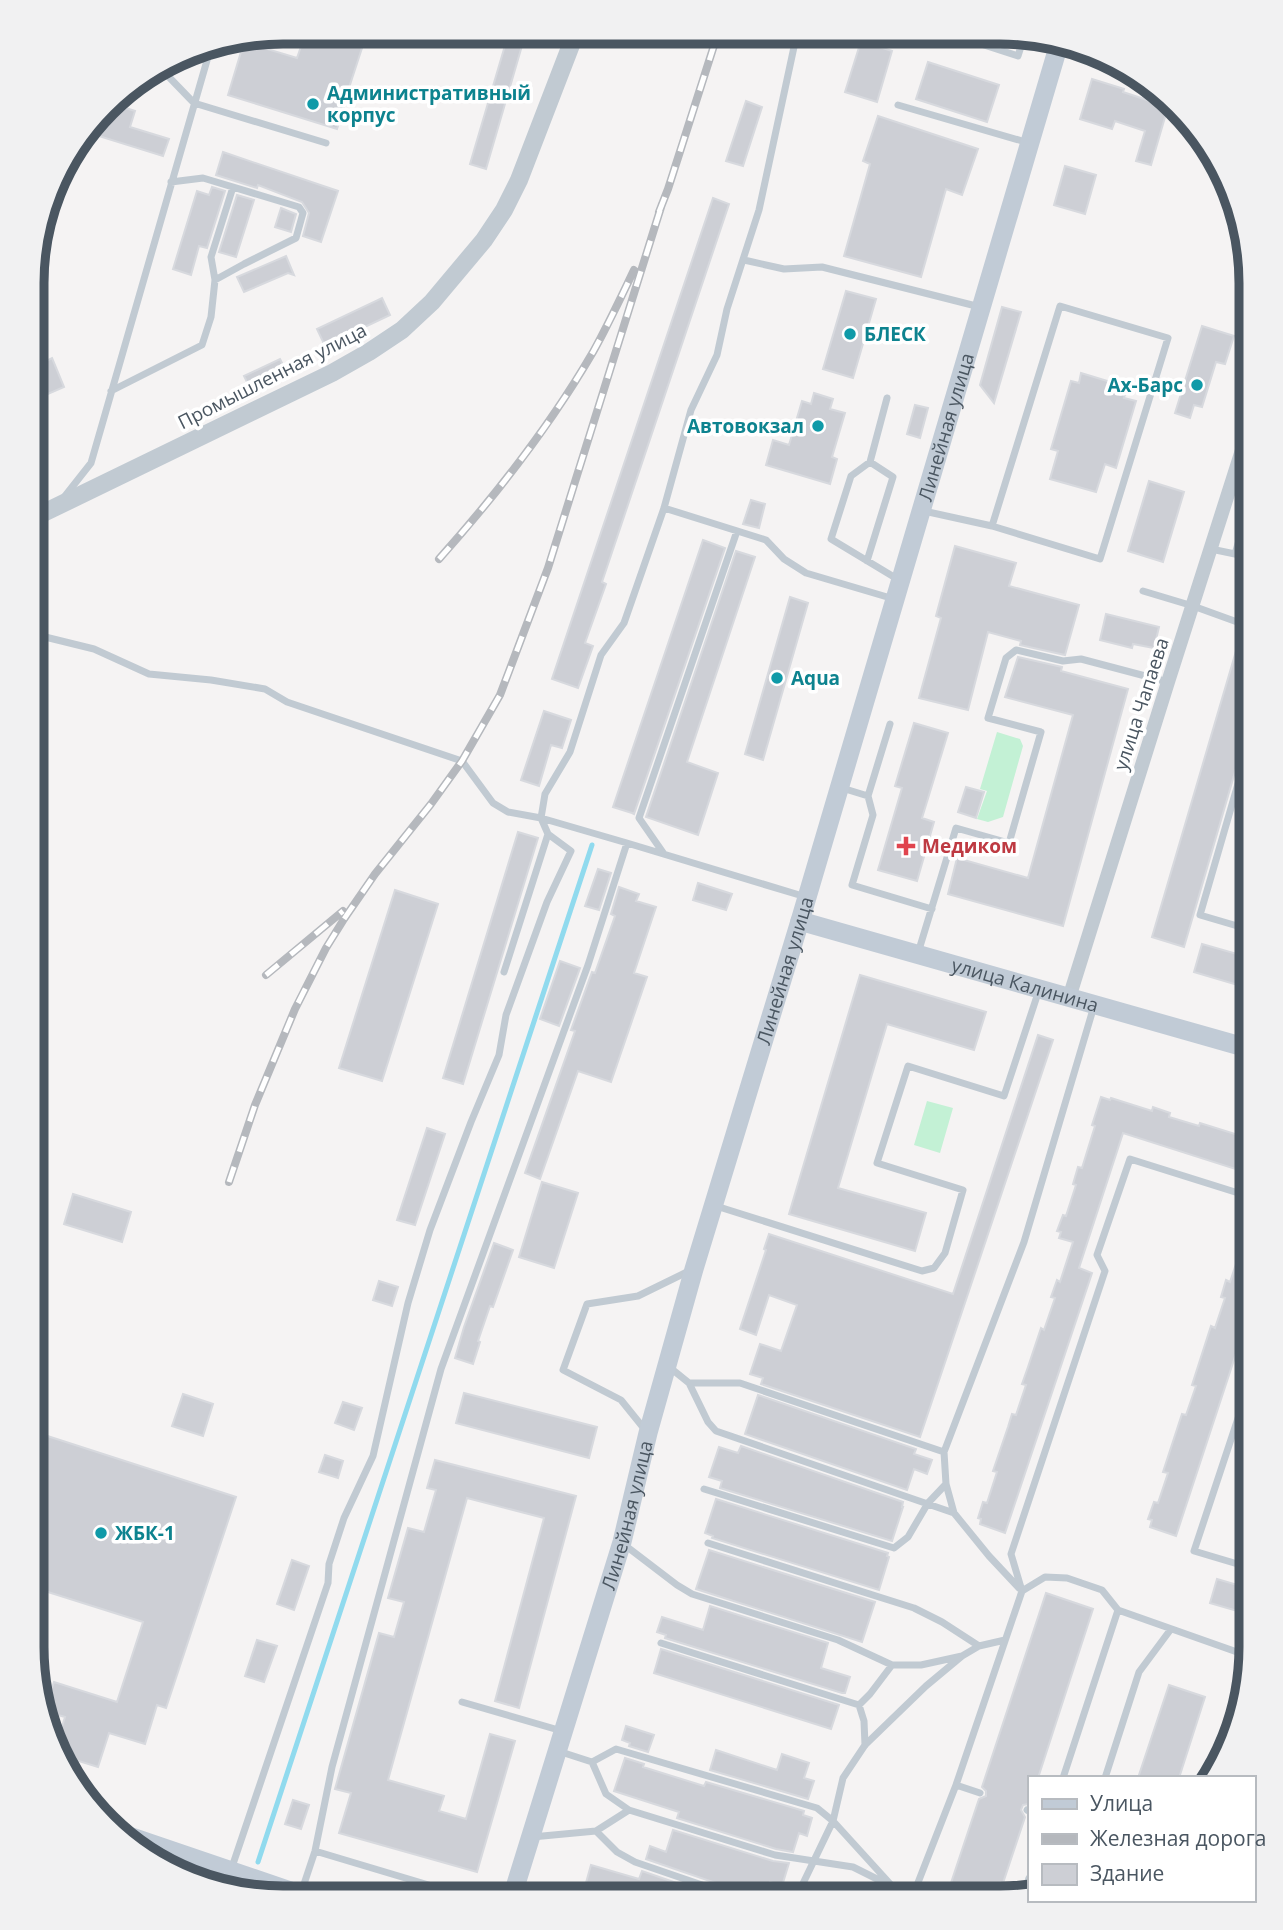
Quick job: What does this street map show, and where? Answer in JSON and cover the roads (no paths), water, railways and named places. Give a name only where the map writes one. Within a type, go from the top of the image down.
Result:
[{"type":"main road","name":"Линейная улица","points":[[515,1886],[622,1542],[648,1433],[694,1269],[807,898],[1057,51]]},
{"type":"main road","name":"улица Калинина","points":[[800,921],[1239,1046]]},
{"type":"main road","points":[[143,1841],[275,1885]]},
{"type":"street","name":"Промышленная улица","points":[[44,512],[332,373],[402,330],[432,302],[484,240],[509,200],[571,44]]},
{"type":"street","name":"улица Чапаева","points":[[1069,998],[1239,462]]},
{"type":"lane","points":[[231,1871],[328,1583],[329,1564],[344,1518],[373,1456],[408,1303],[430,1230],[499,1055],[506,1015],[547,902],[570,851],[548,834],[541,818],[545,794],[570,752],[601,655],[624,623],[664,508],[691,410],[717,355],[727,309],[759,210],[795,44]]},
{"type":"lane","points":[[981,44],[1018,56],[1021,45]]},
{"type":"lane","points":[[59,505],[91,463],[208,55]]},
{"type":"lane","points":[[168,73],[194,103],[326,143]]},
{"type":"lane","points":[[898,105],[1030,143]]},
{"type":"lane","points":[[171,182],[203,178],[299,207],[303,213],[296,238],[215,280]]},
{"type":"lane","points":[[111,391],[202,345],[211,317],[215,280],[211,257],[233,187]]},
{"type":"lane","points":[[744,260],[784,269],[822,267],[981,307]]},
{"type":"lane","points":[[920,510],[992,526],[1100,559],[1168,338],[1060,306],[992,526]]},
{"type":"lane","points":[[887,398],[870,462],[851,476],[831,539],[867,561],[897,590]]},
{"type":"lane","points":[[867,561],[893,477],[870,462]]},
{"type":"lane","points":[[664,508],[766,540],[784,559],[806,573],[897,590]]},
{"type":"lane","points":[[664,854],[639,818],[737,531]]},
{"type":"lane","points":[[1235,554],[1239,540]]},
{"type":"lane","points":[[1211,548],[1239,555]]},
{"type":"lane","points":[[1143,591],[1239,623]]},
{"type":"lane","points":[[44,637],[94,649],[149,674],[211,680],[265,690],[287,702],[462,761],[493,803],[508,812],[541,818],[807,898]]},
{"type":"lane","points":[[918,955],[956,828],[1009,843],[1041,732],[988,718],[1006,658],[1016,650],[1063,661],[1081,659],[1168,682]]},
{"type":"lane","points":[[890,724],[868,796],[873,816],[852,885],[932,909]]},
{"type":"lane","points":[[1239,780],[1200,915],[1239,926]]},
{"type":"lane","points":[[839,787],[868,796]]},
{"type":"lane","points":[[504,972],[548,834]]},
{"type":"lane","points":[[306,1886],[332,1767],[440,1369],[588,965],[627,843]]},
{"type":"lane","points":[[714,1205],[922,1271],[934,1268],[945,1253],[963,1190],[877,1163],[908,1066],[1004,1096],[1039,990]]},
{"type":"lane","points":[[1021,1591],[954,1513],[946,1484],[944,1452],[1024,1242],[1095,1005]]},
{"type":"lane","points":[[916,1886],[956,1785],[1021,1591],[1011,1554],[1105,1271],[1097,1255],[1130,1159],[1239,1193]]},
{"type":"lane","points":[[648,1433],[621,1400],[563,1370],[587,1304],[638,1296],[694,1269]]},
{"type":"lane","points":[[667,1365],[689,1383],[716,1431],[954,1513]]},
{"type":"lane","points":[[689,1383],[740,1383],[944,1452]]},
{"type":"lane","points":[[1239,1415],[1194,1551],[1239,1564]]},
{"type":"lane","points":[[704,1489],[894,1548],[908,1536],[928,1503],[946,1484]]},
{"type":"lane","points":[[622,1542],[692,1594],[838,1640],[892,1665],[921,1665],[962,1656]]},
{"type":"lane","points":[[708,1543],[914,1608],[979,1646]]},
{"type":"lane","points":[[1021,1591],[1045,1577],[1067,1578],[1102,1590],[1118,1610],[1239,1655]]},
{"type":"lane","points":[[1064,1776],[1118,1610]]},
{"type":"lane","points":[[1106,1776],[1139,1672],[1171,1629]]},
{"type":"lane","points":[[801,1886],[833,1821],[843,1778],[865,1745],[926,1686],[962,1656],[979,1646],[1005,1640]]},
{"type":"lane","points":[[661,1643],[859,1705]]},
{"type":"lane","points":[[859,1705],[892,1665]]},
{"type":"lane","points":[[461,1702],[563,1731]]},
{"type":"lane","points":[[859,1705],[865,1745]]},
{"type":"lane","points":[[557,1751],[592,1762],[616,1749],[817,1808],[833,1821],[891,1886]]},
{"type":"lane","points":[[592,1762],[606,1794],[629,1810],[775,1855],[853,1867],[890,1886]]},
{"type":"lane","points":[[956,1785],[981,1794]]},
{"type":"lane","points":[[531,1837],[596,1831],[629,1810]]},
{"type":"lane","points":[[596,1831],[617,1852],[635,1862],[705,1886]]},
{"type":"lane","points":[[315,1851],[432,1886]]},
{"type":"waterway","points":[[258,1862],[592,845]]},
{"type":"railway","points":[[659,212],[714,44]]},
{"type":"railway","points":[[229,1182],[255,1105],[295,1009],[326,948],[375,874],[462,761],[500,695],[548,568],[662,204]]},
{"type":"railway","points":[[439,559],[501,485],[559,407],[593,352],[634,270]]},
{"type":"railway","points":[[266,975],[343,911]]},
{"type":"place","name":"Административный корпус","points":[[313,104]]},
{"type":"place","name":"БЛЕСК","points":[[850,334]]},
{"type":"place","name":"Ах-Барс","points":[[1197,385]]},
{"type":"place","name":"Автовокзал","points":[[818,426]]},
{"type":"place","name":"Aqua","points":[[777,678]]},
{"type":"place","name":"Медиком","points":[[906,846]]},
{"type":"place","name":"ЖБК-1","points":[[101,1533]]}]
